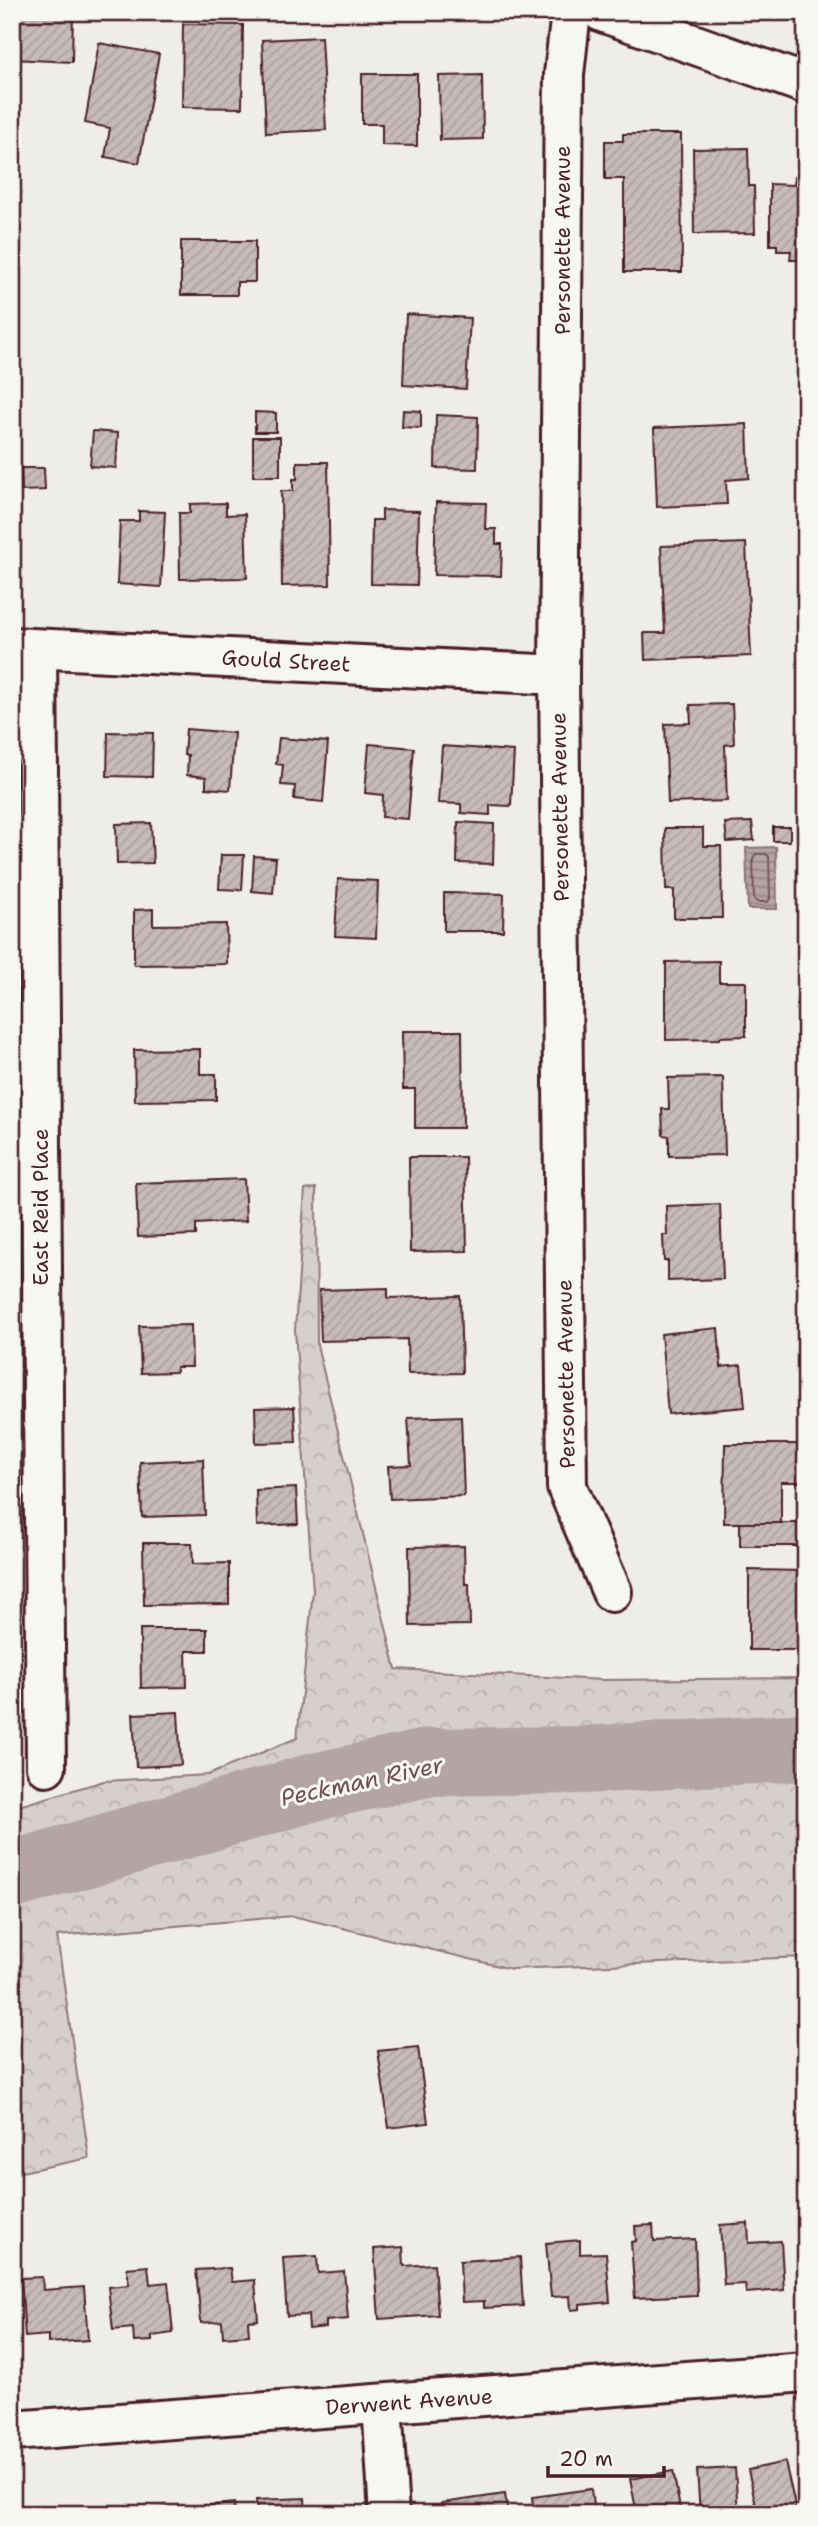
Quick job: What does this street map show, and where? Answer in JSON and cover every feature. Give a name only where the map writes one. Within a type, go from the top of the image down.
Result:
[{"type":"street","name":"Personette Avenue","points":[[571,12],[564,74],[559,675],[567,1487],[612,1592]]},
{"type":"street","points":[[601,12],[806,84]]},
{"type":"street","name":"Gould Street","points":[[25,648],[559,675]]},
{"type":"street","name":"East Reid Place","points":[[25,648],[46,1766]]},
{"type":"street","name":"Derwent Avenue","points":[[12,2431],[806,2372]]},
{"type":"street","points":[[382,2404],[389,2514]]},
{"type":"green space","points":[[316,1188],[317,1345],[396,1669],[603,1680],[806,1678],[806,1957],[511,1969],[293,1916],[57,1936],[89,2158],[12,2174],[12,1808],[104,1781],[208,1775],[297,1738],[313,1591],[295,1330],[305,1190]]},
{"type":"water","points":[[776,847],[777,909],[748,909],[746,848]]},
{"type":"building","points":[[13,12],[73,12],[72,62],[12,59]]},
{"type":"building","points":[[183,24],[243,25],[242,108],[182,107]]},
{"type":"building","points":[[321,37],[326,130],[266,133],[262,40]]},
{"type":"building","points":[[99,43],[159,54],[139,163],[105,157],[110,128],[85,123]]},
{"type":"building","points":[[362,74],[417,74],[417,146],[382,145],[382,124],[362,124]]},
{"type":"building","points":[[482,75],[483,139],[440,140],[439,76]]},
{"type":"building","points":[[623,134],[681,134],[682,272],[624,272],[624,179],[605,179],[605,141],[623,141]]},
{"type":"building","points":[[748,148],[749,186],[754,186],[755,233],[694,234],[693,149]]},
{"type":"building","points":[[795,177],[806,177],[806,260],[790,260],[791,251],[777,251],[777,245],[770,245],[770,184],[794,185]]},
{"type":"building","points":[[181,241],[255,241],[255,282],[237,282],[237,295],[181,295]]},
{"type":"building","points":[[14,305],[15,346],[12,346]]},
{"type":"building","points":[[406,314],[470,318],[466,389],[403,385]]},
{"type":"building","points":[[403,410],[421,411],[421,428],[402,427]]},
{"type":"building","points":[[255,412],[276,413],[276,432],[255,432]]},
{"type":"building","points":[[436,415],[478,417],[477,469],[435,468]]},
{"type":"building","points":[[747,424],[749,478],[726,480],[727,504],[657,507],[654,428]]},
{"type":"building","points":[[93,431],[118,433],[116,468],[90,466]]},
{"type":"building","points":[[253,437],[280,437],[280,476],[253,476]]},
{"type":"building","points":[[297,462],[328,462],[330,585],[282,586],[281,491],[293,491],[293,479],[297,479]]},
{"type":"building","points":[[802,462],[806,462],[806,510],[805,510]]},
{"type":"building","points":[[21,468],[44,468],[45,490],[22,491]]},
{"type":"building","points":[[436,502],[486,503],[485,529],[496,529],[496,544],[502,544],[501,576],[434,575]]},
{"type":"building","points":[[226,503],[226,515],[245,514],[247,578],[180,579],[179,513],[190,513],[190,504]]},
{"type":"building","points":[[382,510],[419,511],[417,585],[371,584],[372,520],[382,520]]},
{"type":"building","points":[[139,511],[165,512],[161,587],[117,584],[120,521],[139,521]]},
{"type":"building","points":[[746,543],[751,656],[645,660],[644,633],[665,633],[661,546]]},
{"type":"building","points":[[732,704],[734,744],[725,745],[727,801],[668,803],[665,724],[691,723],[690,705]]},
{"type":"building","points":[[186,729],[234,733],[230,790],[206,788],[206,777],[187,775],[188,755],[184,755]]},
{"type":"building","points":[[108,732],[153,733],[152,777],[107,776]]},
{"type":"building","points":[[279,738],[328,742],[323,802],[294,799],[295,786],[281,785],[283,765],[276,764]]},
{"type":"building","points":[[369,744],[414,748],[408,819],[382,817],[383,795],[365,793]]},
{"type":"building","points":[[442,746],[514,751],[511,806],[490,805],[490,815],[461,813],[461,804],[438,803]]},
{"type":"building","points":[[458,822],[494,824],[493,864],[457,863]]},
{"type":"building","points":[[752,822],[754,840],[727,842],[725,823]]},
{"type":"building","points":[[151,823],[153,863],[117,864],[116,824]]},
{"type":"building","points":[[773,827],[790,827],[790,841],[773,841]]},
{"type":"building","points":[[665,828],[703,828],[703,846],[721,846],[722,918],[674,918],[674,890],[666,890]]},
{"type":"building","points":[[221,855],[244,855],[242,890],[219,889]]},
{"type":"building","points":[[254,856],[276,858],[273,893],[252,891]]},
{"type":"building","points":[[338,879],[378,881],[376,938],[335,936]]},
{"type":"building","points":[[444,893],[504,894],[503,931],[444,931]]},
{"type":"building","points":[[153,909],[153,925],[226,924],[227,964],[134,965],[134,910]]},
{"type":"building","points":[[719,961],[719,982],[746,982],[746,1036],[666,1040],[666,962]]},
{"type":"building","points":[[402,1031],[462,1031],[463,1128],[415,1128],[415,1089],[403,1089]]},
{"type":"building","points":[[200,1049],[200,1074],[216,1074],[216,1100],[135,1101],[134,1050]]},
{"type":"building","points":[[723,1077],[725,1155],[669,1156],[669,1136],[663,1135],[662,1109],[669,1109],[668,1078]]},
{"type":"building","points":[[409,1157],[465,1157],[467,1251],[410,1252]]},
{"type":"building","points":[[244,1179],[246,1221],[196,1224],[196,1235],[138,1237],[136,1183]]},
{"type":"building","points":[[720,1204],[723,1279],[668,1281],[668,1261],[664,1261],[663,1235],[667,1235],[666,1206]]},
{"type":"building","points":[[388,1288],[388,1298],[460,1296],[462,1373],[408,1374],[407,1339],[321,1341],[319,1290]]},
{"type":"building","points":[[191,1325],[192,1367],[176,1367],[176,1372],[141,1373],[139,1326]]},
{"type":"building","points":[[718,1328],[721,1367],[741,1365],[745,1407],[668,1414],[661,1334]]},
{"type":"building","points":[[294,1407],[296,1442],[256,1443],[255,1408]]},
{"type":"building","points":[[461,1416],[464,1496],[390,1499],[388,1466],[411,1465],[408,1418]]},
{"type":"building","points":[[725,1444],[806,1444],[806,1482],[781,1482],[781,1523],[724,1523]]},
{"type":"building","points":[[203,1459],[205,1515],[142,1517],[140,1462]]},
{"type":"building","points":[[296,1488],[298,1524],[257,1526],[256,1490]]},
{"type":"building","points":[[740,1523],[806,1523],[806,1546],[740,1546]]},
{"type":"building","points":[[143,1543],[192,1543],[193,1564],[229,1563],[229,1604],[144,1605]]},
{"type":"building","points":[[464,1546],[465,1584],[469,1584],[470,1625],[410,1626],[409,1547]]},
{"type":"building","points":[[749,1570],[805,1571],[804,1650],[749,1650]]},
{"type":"building","points":[[140,1629],[207,1629],[207,1651],[186,1651],[187,1687],[141,1688]]},
{"type":"building","points":[[178,1712],[181,1765],[136,1767],[133,1714]]},
{"type":"building","points":[[418,2047],[428,2123],[389,2128],[378,2051]]},
{"type":"building","points":[[748,2223],[749,2243],[781,2241],[784,2290],[746,2293],[745,2284],[724,2285],[720,2225]]},
{"type":"building","points":[[653,2225],[654,2241],[695,2239],[697,2295],[635,2298],[631,2242],[636,2241],[635,2226]]},
{"type":"building","points":[[580,2240],[580,2254],[606,2253],[610,2302],[580,2305],[580,2309],[571,2310],[570,2296],[551,2297],[546,2243]]},
{"type":"building","points":[[403,2247],[404,2266],[434,2264],[438,2315],[379,2319],[374,2249]]},
{"type":"building","points":[[317,2256],[318,2273],[344,2271],[348,2319],[326,2321],[326,2327],[309,2329],[308,2315],[287,2316],[283,2258]]},
{"type":"building","points":[[520,2257],[523,2306],[484,2308],[484,2301],[462,2302],[460,2261]]},
{"type":"building","points":[[148,2266],[150,2284],[168,2282],[173,2333],[152,2336],[152,2341],[134,2342],[133,2328],[113,2330],[108,2287],[129,2285],[127,2268]]},
{"type":"building","points":[[230,2268],[232,2282],[255,2280],[258,2320],[248,2321],[249,2335],[223,2337],[222,2321],[201,2323],[196,2270]]},
{"type":"building","points":[[42,2277],[43,2290],[84,2287],[88,2340],[48,2343],[48,2335],[25,2337],[21,2278]]},
{"type":"building","points":[[785,2462],[797,2514],[758,2514],[748,2470]]},
{"type":"building","points":[[735,2468],[738,2514],[700,2514],[697,2470]]},
{"type":"building","points":[[673,2471],[681,2514],[637,2514],[630,2479]]},
{"type":"building","points":[[591,2489],[594,2514],[534,2514],[532,2497]]},
{"type":"building","points":[[505,2494],[508,2514],[444,2514],[442,2503]]},
{"type":"building","points":[[305,2498],[306,2514],[257,2514],[256,2500]]},
{"type":"building","points":[[234,2503],[235,2514],[197,2514],[197,2507]]},
{"type":"building","points":[[171,2507],[172,2514],[131,2514],[131,2511]]},
{"type":"waterway","name":"Peckman River","points":[[12,1875],[314,1787],[432,1762],[583,1760],[806,1747]]}]
